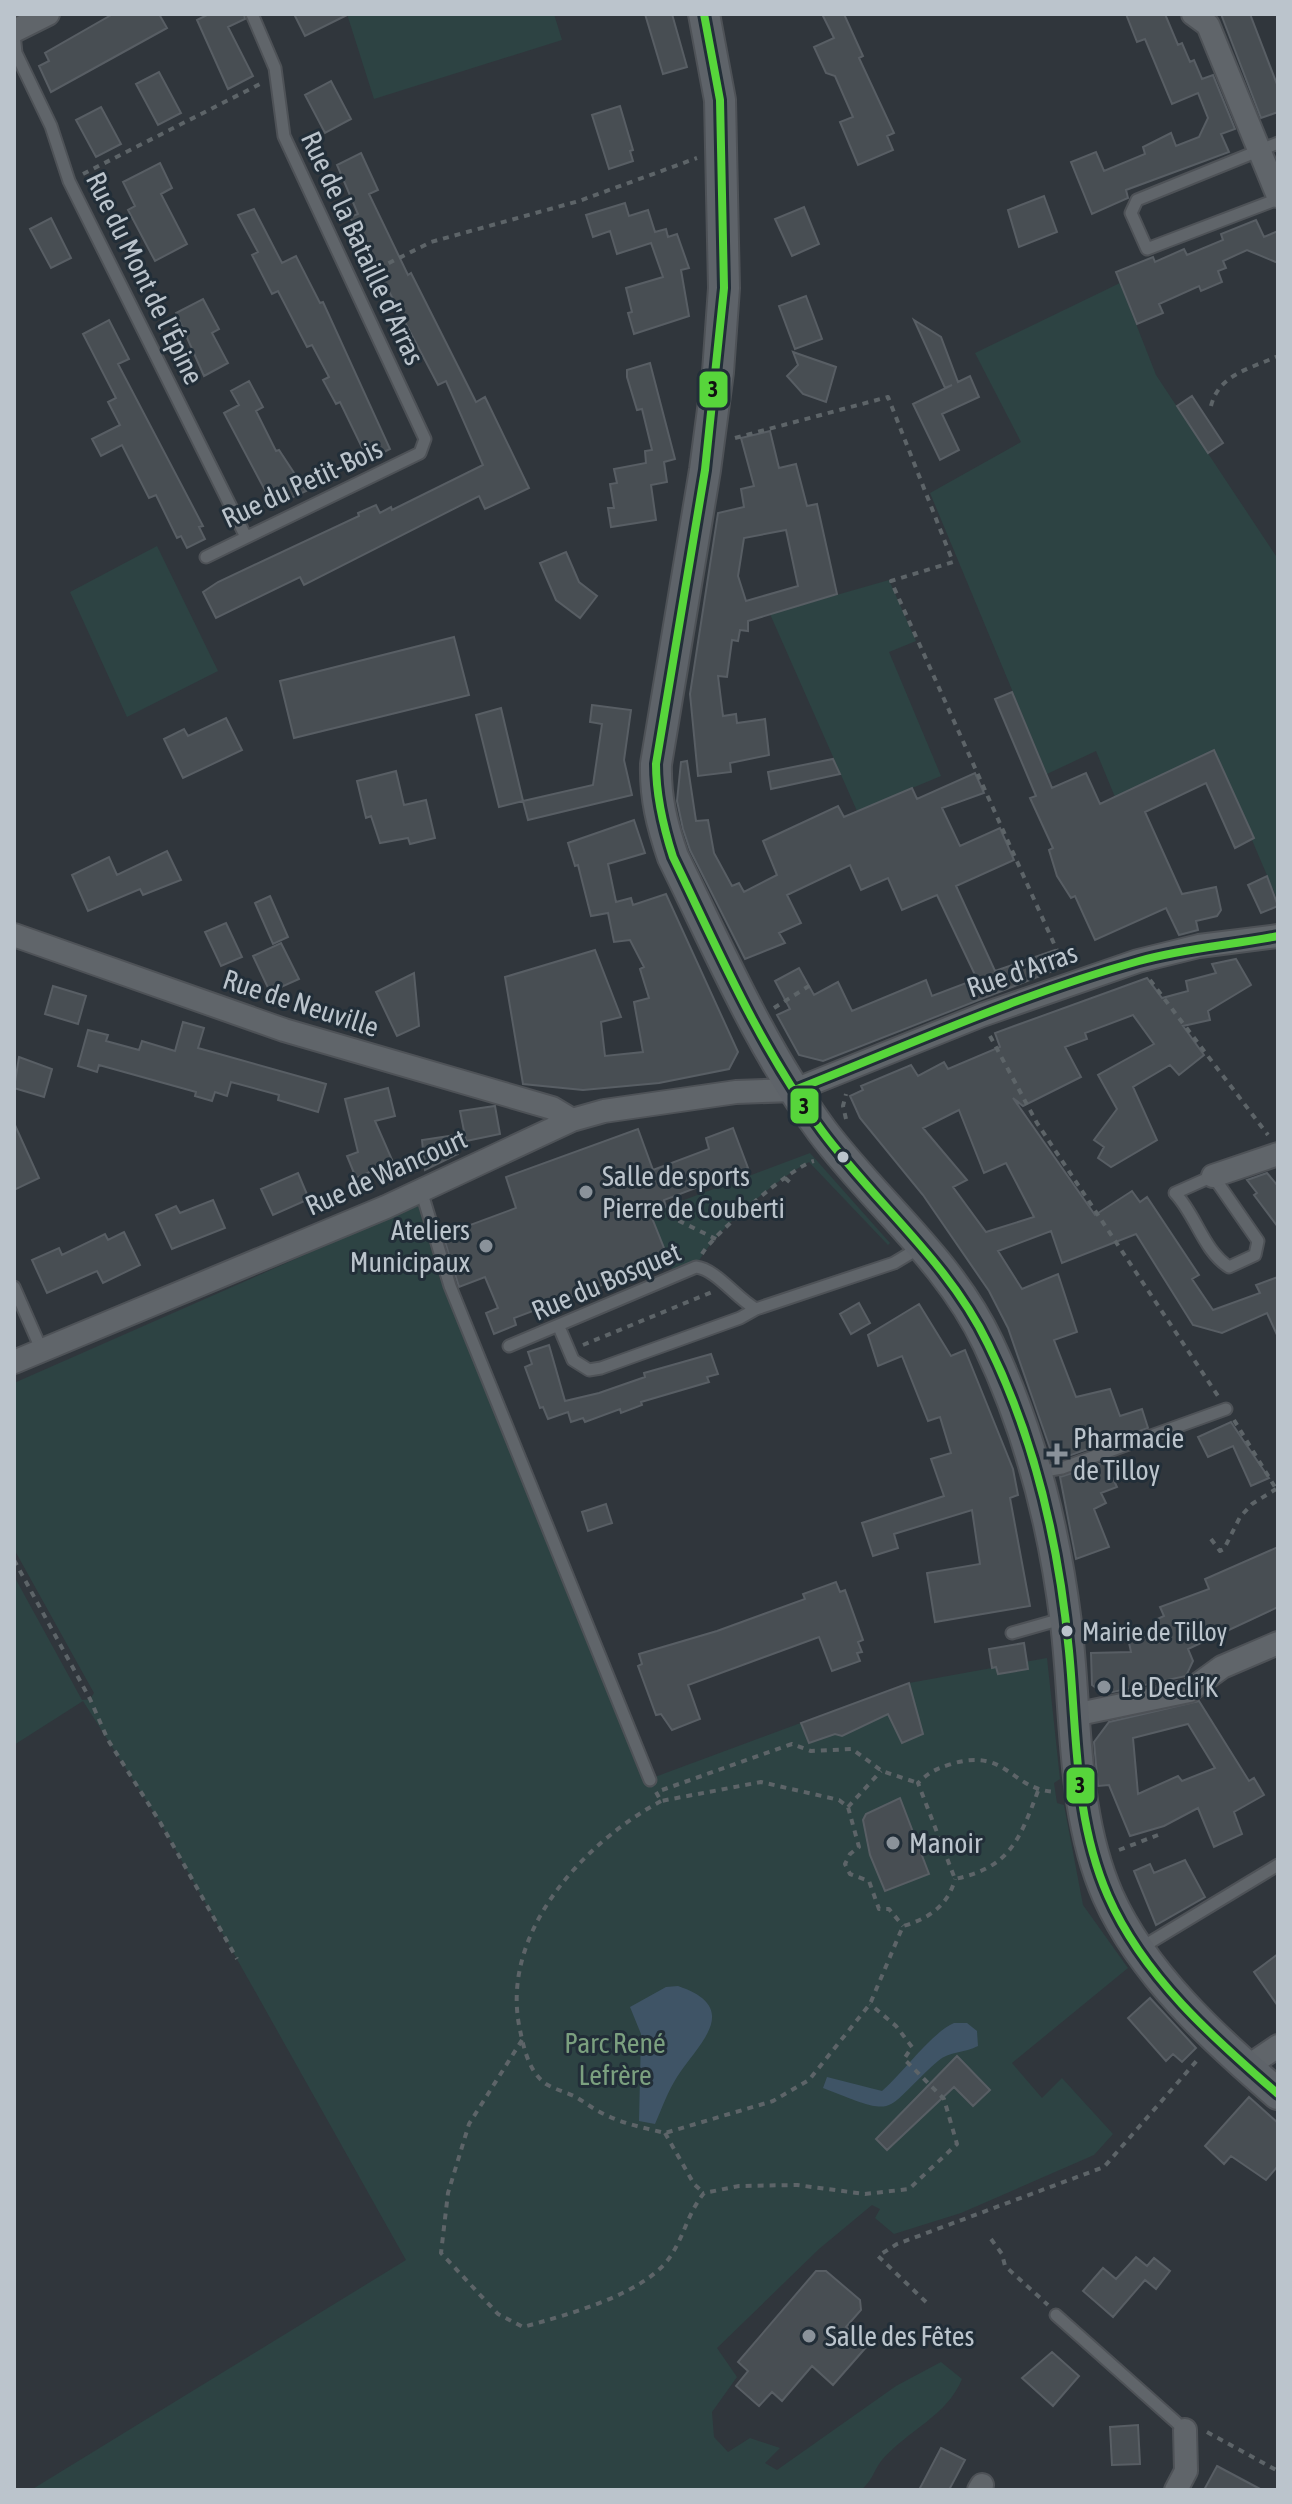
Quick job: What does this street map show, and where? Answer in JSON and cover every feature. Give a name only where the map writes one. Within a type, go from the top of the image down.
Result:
[{"type":"street","points":[[14,32],[48,14]]},
{"type":"street","points":[[704,14],[720,100],[724,288],[709,438],[656,764],[655,793],[673,857],[779,1071],[835,1147],[946,1272],[987,1340],[1010,1393],[1037,1472],[1050,1524],[1065,1618],[1082,1787],[1097,1860],[1109,1898],[1138,1949],[1174,1993],[1278,2094]]},
{"type":"street","points":[[1193,14],[1208,25],[1269,146],[1278,198]]},
{"type":"street","name":"Rue de Neuville","points":[[14,935],[228,1012],[552,1108],[572,1120]]},
{"type":"street","name":"Rue d'Arras","points":[[795,1090],[982,1015],[1138,961],[1199,946],[1278,936]]},
{"type":"street","name":"Rue de Wancourt","points":[[14,1362],[421,1190],[572,1120],[604,1111],[736,1092],[795,1090]]},
{"type":"street","points":[[1213,1176],[1277,1149]]},
{"type":"street","points":[[1074,1715],[1189,1691],[1222,1667],[1278,1643]]},
{"type":"street","points":[[1247,2067],[1278,2046]]},
{"type":"street","points":[[1176,2490],[1186,2471],[1185,2430]]},
{"type":"lane","name":"Rue de la Bataille d'Arras","points":[[252,14],[278,79],[284,136],[425,439],[420,453]]},
{"type":"lane","name":"Rue du Mont de l'Épine","points":[[14,32],[16,53],[51,126],[69,181],[246,537]]},
{"type":"lane","points":[[1269,146],[1137,200],[1131,213],[1147,249],[1160,247],[1278,198]]},
{"type":"lane","name":"Rue du Petit-Bois","points":[[206,557],[420,453]]},
{"type":"lane","points":[[1213,1176],[1258,1241],[1255,1255],[1229,1267],[1216,1258],[1188,1206],[1175,1193],[1213,1176]]},
{"type":"lane","points":[[421,1190],[450,1286],[650,1780]]},
{"type":"lane","points":[[559,1327],[568,1352],[589,1370],[601,1368],[740,1318],[756,1309],[894,1263],[921,1246]]},
{"type":"lane","name":"Rue du Bosquet","points":[[509,1346],[696,1267],[710,1272],[756,1309]]},
{"type":"lane","points":[[14,1287],[42,1352]]},
{"type":"lane","points":[[1037,1472],[1062,1468],[1226,1409]]},
{"type":"lane","points":[[1012,1633],[1065,1618]]},
{"type":"lane","points":[[1138,1949],[1278,1865]]},
{"type":"lane","points":[[1056,2315],[1071,2324],[1185,2430]]},
{"type":"path","points":[[69,181],[249,87],[278,79]]},
{"type":"path","points":[[351,284],[431,242],[579,201],[721,150]]},
{"type":"path","points":[[1211,406],[1216,389],[1226,379],[1278,356]]},
{"type":"path","points":[[709,438],[731,439],[888,397],[953,562],[891,581],[1065,968]]},
{"type":"path","points":[[1138,961],[1277,1149]]},
{"type":"path","points":[[753,1020],[812,984]]},
{"type":"path","points":[[982,1015],[1037,1123],[1277,1490],[1252,1504],[1240,1517],[1224,1549],[1220,1551],[1211,1539]]},
{"type":"path","points":[[696,1267],[706,1247],[747,1209],[785,1178],[853,1136],[843,1106],[843,1097],[852,1088],[844,1071]]},
{"type":"path","points":[[785,1178],[793,1185]]},
{"type":"path","points":[[747,1209],[754,1219]]},
{"type":"path","points":[[657,1210],[716,1239]]},
{"type":"path","points":[[568,1352],[725,1287]]},
{"type":"path","points":[[14,1560],[90,1699],[108,1740],[160,1822],[237,1959]]},
{"type":"path","points":[[661,1801],[656,1792],[792,1744],[811,1751],[852,1749],[882,1771],[918,1783]]},
{"type":"path","points":[[918,1783],[930,1771],[968,1759],[991,1760],[1038,1791],[1082,1787]]},
{"type":"path","points":[[848,1807],[882,1771]]},
{"type":"path","points":[[761,1782],[820,1794],[848,1807],[859,1847],[850,1854],[845,1864],[850,1874],[869,1881],[879,1909],[889,1909],[903,1926],[870,2004],[809,2080],[773,2101],[665,2133],[605,2115],[544,2083],[525,2056],[514,2001],[519,1964],[532,1933],[575,1866],[632,1817],[661,1801],[761,1782]]},
{"type":"path","points":[[903,1926],[919,1922],[944,1905],[955,1879],[918,1783]]},
{"type":"path","points":[[955,1879],[994,1867],[1023,1829],[1038,1791]]},
{"type":"path","points":[[1097,1860],[1158,1835]]},
{"type":"path","points":[[522,2040],[469,2124],[448,2193],[441,2253],[498,2314],[523,2327],[586,2310],[627,2290],[664,2265],[674,2252],[689,2213],[704,2193],[752,2186],[797,2185],[865,2194],[909,2189],[957,2144],[944,2099],[904,2059],[912,2047],[896,2026],[870,2004]]},
{"type":"path","points":[[926,2302],[878,2256],[897,2244],[1104,2167],[1218,2038]]},
{"type":"path","points":[[665,2133],[694,2184],[704,2193]]},
{"type":"path","points":[[991,2239],[1002,2254],[1005,2266],[1015,2271],[1056,2315]]},
{"type":"path","points":[[1185,2430],[1214,2435],[1278,2471]]},
{"type":"green space","points":[[347,14],[554,14],[562,40],[374,99]]},
{"type":"green space","points":[[1120,283],[1156,375],[1278,559],[1278,901],[1214,751],[1115,797],[1096,751],[1047,774],[930,493],[1021,442],[975,353]]},
{"type":"green space","points":[[157,546],[218,671],[127,717],[70,592]]},
{"type":"green space","points":[[889,580],[916,641],[889,652],[941,776],[857,811],[770,614]]},
{"type":"green space","points":[[810,1153],[890,1243],[888,1245],[809,1162],[745,1208],[715,1239],[696,1267],[675,1277],[649,1213]]},
{"type":"green space","name":"Parc René Lefrère","points":[[418,1205],[440,1279],[644,1781],[909,1683],[1047,1658],[1060,1779],[1054,1783],[1057,1803],[1064,1805],[1083,1905],[1128,1968],[1012,2063],[1042,2098],[1062,2078],[1113,2134],[1094,2155],[961,2213],[894,2234],[875,2218],[880,2209],[872,2205],[819,2249],[717,2348],[737,2377],[712,2412],[714,2437],[728,2452],[750,2438],[780,2448],[765,2463],[777,2470],[896,2386],[941,2362],[962,2379],[947,2403],[892,2449],[861,2490],[31,2490],[406,2260],[160,1822],[83,1701],[14,1745],[14,1576],[82,1700],[90,1699],[94,1693],[14,1549],[14,1383]]},
{"type":"water","points":[[678,1986],[698,1995],[708,2005],[712,2015],[710,2027],[674,2082],[655,2124],[639,2121],[641,2034],[630,2007],[666,1987]]},
{"type":"water","points":[[954,2023],[967,2023],[977,2031],[978,2046],[942,2058],[888,2105],[879,2107],[866,2104],[823,2088],[827,2077],[882,2091],[936,2035]]},
{"type":"building","points":[[113,14],[159,14],[167,28],[51,92],[39,66],[49,61],[45,53]]},
{"type":"building","points":[[209,14],[244,14],[245,19],[228,27],[253,76],[228,89],[197,20]]},
{"type":"building","points":[[294,14],[349,14],[305,36]]},
{"type":"building","points":[[645,14],[672,14],[687,67],[663,74]]},
{"type":"building","points":[[822,14],[844,14],[863,56],[859,58],[894,133],[887,136],[893,150],[858,165],[840,122],[853,117],[835,76],[826,73],[814,47],[834,38]]},
{"type":"building","points":[[1126,14],[1165,14],[1178,45],[1182,43],[1190,62],[1194,60],[1202,79],[1213,75],[1235,129],[1221,134],[1229,152],[1126,190],[1128,198],[1092,214],[1071,162],[1096,152],[1104,171],[1145,154],[1143,147],[1171,133],[1176,146],[1199,137],[1208,118],[1198,93],[1172,104],[1145,39],[1137,42]]},
{"type":"building","points":[[1221,14],[1250,14],[1278,87],[1278,112],[1261,118]]},
{"type":"building","points":[[159,72],[181,113],[158,125],[136,84]]},
{"type":"building","points":[[331,81],[351,119],[325,133],[305,95]]},
{"type":"building","points":[[620,106],[633,150],[630,151],[633,161],[609,169],[592,115]]},
{"type":"building","points":[[101,107],[121,144],[96,157],[76,120]]},
{"type":"building","points":[[361,153],[378,190],[369,194],[408,275],[411,273],[476,402],[485,397],[529,488],[485,509],[479,496],[304,585],[300,577],[216,618],[203,592],[218,582],[359,516],[358,513],[376,505],[380,513],[391,507],[392,510],[483,465],[446,381],[438,385],[350,217],[358,214],[337,165]]},
{"type":"building","points":[[160,163],[172,188],[161,194],[187,244],[155,261],[128,210],[135,206],[123,182]]},
{"type":"building","points":[[1044,196],[1057,232],[1019,247],[1008,210]]},
{"type":"building","points":[[625,203],[629,216],[648,210],[655,232],[666,229],[668,237],[677,234],[689,268],[681,270],[689,316],[634,334],[626,288],[663,277],[651,243],[617,254],[610,231],[593,237],[586,215]]},
{"type":"building","points":[[804,207],[819,244],[792,256],[775,219]]},
{"type":"building","points":[[254,209],[282,263],[296,256],[320,303],[323,302],[390,449],[368,460],[340,402],[336,404],[323,380],[329,377],[312,345],[307,347],[278,291],[272,294],[252,255],[258,252],[238,215]]},
{"type":"building","points":[[51,218],[71,258],[51,268],[30,229]]},
{"type":"building","points":[[1256,220],[1264,237],[1278,231],[1278,263],[1247,250],[1223,261],[1226,268],[1218,271],[1222,282],[1201,291],[1199,286],[1159,304],[1163,313],[1137,324],[1116,272],[1153,257],[1155,262],[1184,249],[1187,255],[1223,240],[1221,234]]},
{"type":"building","points":[[806,296],[822,339],[795,349],[779,306]]},
{"type":"building","points":[[203,299],[219,329],[212,333],[228,363],[204,376],[176,313]]},
{"type":"building","points":[[109,320],[129,359],[118,364],[203,526],[199,527],[205,539],[187,548],[181,536],[177,538],[156,495],[149,498],[122,445],[101,456],[92,439],[120,425],[108,402],[116,398],[83,334]]},
{"type":"building","points":[[914,320],[941,337],[958,382],[970,376],[979,397],[942,414],[959,450],[940,460],[913,404],[952,385],[945,388]]},
{"type":"building","points":[[793,352],[836,367],[826,402],[803,394],[787,376],[798,365]]},
{"type":"building","points":[[650,363],[675,459],[664,462],[667,482],[651,485],[656,520],[611,527],[608,508],[614,508],[610,484],[617,483],[614,469],[646,463],[645,451],[652,450],[642,409],[637,410],[627,377],[627,370]]},
{"type":"building","points":[[249,381],[263,407],[256,411],[276,451],[279,450],[306,491],[278,504],[273,494],[268,496],[224,413],[239,405],[231,391]]},
{"type":"building","points":[[1192,396],[1223,443],[1208,453],[1177,406]]},
{"type":"building","points":[[770,431],[779,468],[796,464],[807,506],[817,504],[837,594],[748,621],[748,631],[740,630],[738,641],[732,640],[727,677],[718,676],[723,716],[736,714],[737,723],[765,719],[769,755],[730,763],[731,772],[698,776],[690,694],[718,513],[744,507],[741,489],[754,486],[741,438]],"holes":[[[786,530],[798,586],[746,601],[738,576],[744,538]]]},
{"type":"building","points":[[566,552],[579,582],[597,596],[580,618],[556,600],[540,563]]},
{"type":"building","points":[[454,637],[469,695],[294,738],[280,681]]},
{"type":"building","points":[[1012,692],[1052,788],[1086,773],[1100,804],[1214,750],[1254,838],[1235,848],[1206,783],[1145,812],[1182,894],[1216,887],[1221,910],[1217,916],[1196,921],[1198,930],[1179,935],[1166,908],[1095,940],[1075,896],[1071,898],[1057,876],[1049,850],[1053,848],[1030,798],[1036,796],[995,699]]},
{"type":"building","points":[[592,705],[631,710],[624,760],[632,795],[528,820],[523,801],[593,785],[602,724],[590,722]]},
{"type":"building","points":[[501,708],[523,801],[499,807],[476,715]]},
{"type":"building","points":[[226,718],[242,750],[183,778],[164,739],[184,729],[188,736]]},
{"type":"building","points":[[833,759],[840,774],[771,789],[768,772]]},
{"type":"building","points":[[687,761],[696,821],[708,820],[714,853],[732,886],[739,883],[744,892],[777,875],[763,841],[838,806],[844,817],[912,788],[917,799],[975,773],[984,793],[942,808],[960,846],[1000,828],[1014,860],[956,886],[995,971],[1055,950],[1063,967],[823,1061],[799,1055],[777,1015],[790,1009],[775,981],[799,968],[814,995],[838,982],[852,1011],[926,980],[932,996],[977,979],[937,895],[902,910],[888,878],[861,890],[850,865],[787,895],[801,923],[779,933],[785,943],[745,959],[690,850],[683,829],[677,801],[681,762]]},
{"type":"building","points":[[396,771],[404,805],[426,800],[435,838],[410,844],[408,838],[380,843],[371,816],[366,818],[357,781]]},
{"type":"building","points":[[634,820],[645,853],[608,864],[616,902],[631,898],[633,905],[666,894],[738,1052],[729,1069],[659,1083],[583,1090],[523,1084],[505,977],[595,950],[621,1017],[601,1022],[605,1056],[643,1052],[634,1002],[649,998],[640,969],[644,967],[630,940],[614,942],[608,913],[591,916],[578,865],[575,866],[568,843]]},
{"type":"building","points":[[167,851],[181,880],[143,895],[140,889],[88,911],[72,875],[109,857],[117,875]]},
{"type":"building","points":[[1267,876],[1278,906],[1261,913],[1248,885]]},
{"type":"building","points":[[270,896],[288,937],[273,944],[255,903]]},
{"type":"building","points":[[226,923],[242,957],[221,966],[205,932]]},
{"type":"building","points":[[281,943],[299,979],[270,992],[253,956]]},
{"type":"building","points":[[1236,959],[1251,985],[1208,1011],[1210,1020],[1183,1026],[1204,1055],[1179,1075],[1170,1065],[1133,1087],[1157,1140],[1111,1167],[1098,1158],[1104,1147],[1094,1140],[1117,1109],[1098,1075],[1154,1044],[1133,1015],[1085,1033],[1087,1039],[1065,1047],[1081,1077],[1023,1106],[1013,1098],[1095,1215],[1132,1191],[1140,1202],[1147,1197],[1199,1275],[1192,1279],[1213,1310],[1260,1293],[1256,1285],[1278,1277],[1278,1337],[1267,1313],[1222,1333],[1193,1325],[1136,1234],[1062,1263],[1051,1231],[998,1251],[1022,1289],[1058,1274],[1077,1332],[1054,1340],[1076,1397],[1110,1389],[1120,1416],[1142,1409],[1148,1428],[1057,1460],[1053,1457],[1008,1328],[989,1291],[923,1195],[860,1118],[850,1096],[863,1090],[861,1086],[911,1065],[918,1076],[944,1062],[948,1069],[1000,1047],[995,1033],[1147,978],[1162,998],[1188,991],[1186,981],[1216,973],[1212,964]],"holes":[[[959,1110],[984,1173],[1006,1163],[1034,1217],[986,1232],[953,1187],[967,1180],[923,1128]]]},
{"type":"building","points":[[414,973],[419,1026],[397,1036],[376,992]]},
{"type":"building","points":[[53,986],[86,996],[78,1024],[45,1014]]},
{"type":"building","points":[[183,1022],[204,1028],[198,1048],[326,1084],[318,1112],[278,1100],[279,1095],[231,1082],[227,1096],[215,1092],[212,1101],[195,1096],[196,1092],[99,1065],[97,1072],[78,1066],[88,1030],[108,1035],[106,1041],[139,1050],[142,1041],[175,1051]]},
{"type":"building","points":[[19,1057],[52,1069],[44,1097],[14,1088]]},
{"type":"building","points":[[388,1088],[395,1116],[375,1121],[393,1162],[356,1178],[347,1156],[358,1152],[345,1099]]},
{"type":"building","points":[[495,1106],[500,1134],[466,1141],[460,1111]]},
{"type":"building","points":[[14,1123],[39,1178],[14,1190]]},
{"type":"building","points":[[733,1128],[748,1168],[664,1200],[666,1207],[650,1213],[666,1253],[656,1257],[658,1264],[514,1318],[516,1325],[494,1334],[486,1313],[498,1308],[485,1277],[459,1287],[443,1235],[516,1208],[506,1177],[638,1129],[653,1170],[709,1149],[706,1138]]},
{"type":"building","points":[[456,1135],[458,1154],[425,1170],[422,1140]]},
{"type":"building","points":[[298,1173],[309,1199],[273,1215],[261,1189]]},
{"type":"building","points":[[1267,1173],[1278,1186],[1278,1227],[1254,1195],[1257,1193],[1247,1180]]},
{"type":"building","points":[[213,1200],[225,1228],[172,1249],[156,1215],[176,1206],[180,1213]]},
{"type":"building","points":[[124,1232],[140,1265],[103,1283],[97,1271],[47,1293],[32,1260],[59,1248],[62,1255],[105,1234],[108,1240]]},
{"type":"building","points":[[859,1303],[870,1323],[851,1334],[840,1314]]},
{"type":"building","points":[[919,1304],[951,1356],[965,1350],[1013,1469],[1018,1495],[1010,1498],[1030,1606],[935,1622],[927,1573],[980,1564],[972,1510],[894,1534],[898,1548],[873,1556],[862,1523],[944,1496],[931,1459],[951,1453],[940,1417],[928,1421],[902,1356],[878,1366],[868,1335]]},
{"type":"building","points":[[549,1345],[565,1401],[599,1393],[645,1377],[644,1373],[711,1354],[718,1374],[707,1377],[709,1382],[641,1402],[642,1405],[621,1413],[620,1409],[585,1422],[583,1418],[571,1422],[568,1412],[548,1419],[543,1407],[540,1408],[525,1367],[532,1364],[528,1352]]},
{"type":"building","points":[[1231,1422],[1269,1478],[1251,1486],[1233,1446],[1208,1457],[1198,1437]]},
{"type":"building","points":[[1105,1462],[1117,1487],[1101,1493],[1106,1503],[1094,1509],[1109,1547],[1076,1559],[1060,1477]]},
{"type":"building","points":[[606,1504],[612,1523],[588,1531],[582,1512]]},
{"type":"building","points":[[1278,1547],[1278,1607],[1188,1649],[1193,1661],[1186,1676],[1104,1694],[1092,1685],[1091,1653],[1131,1652],[1128,1638],[1156,1628],[1153,1621],[1164,1616],[1160,1607],[1209,1589],[1205,1579]]},
{"type":"building","points":[[836,1582],[840,1592],[845,1590],[863,1640],[858,1642],[862,1652],[857,1653],[860,1661],[832,1671],[819,1637],[688,1685],[700,1719],[672,1730],[661,1714],[656,1715],[638,1666],[642,1664],[639,1654],[717,1631],[805,1599],[803,1594]]},
{"type":"building","points":[[1024,1643],[1028,1669],[998,1674],[996,1667],[992,1668],[989,1649]]},
{"type":"building","points":[[909,1683],[923,1734],[902,1743],[888,1714],[842,1736],[835,1734],[809,1743],[801,1723]]},
{"type":"building","points":[[1199,1701],[1249,1781],[1254,1778],[1264,1795],[1234,1812],[1242,1834],[1214,1847],[1198,1808],[1164,1826],[1130,1836],[1109,1785],[1098,1786],[1094,1742],[1109,1722]],"holes":[[[1188,1724],[1215,1768],[1182,1781],[1178,1776],[1138,1794],[1133,1738]]]},
{"type":"building","name":"Manoir","points":[[900,1798],[929,1874],[885,1891],[870,1855],[863,1820],[866,1814]]},
{"type":"building","points":[[1185,1860],[1205,1897],[1156,1925],[1134,1871],[1150,1864],[1154,1873]]},
{"type":"building","points":[[1278,1954],[1278,2006],[1254,1972]]},
{"type":"building","points":[[1150,1998],[1196,2048],[1182,2062],[1173,2054],[1166,2061],[1128,2018]]},
{"type":"building","points":[[957,2056],[990,2090],[973,2106],[954,2087],[887,2150],[876,2139]]},
{"type":"building","points":[[1249,2097],[1278,2123],[1278,2166],[1266,2180],[1231,2156],[1224,2164],[1205,2146]]},
{"type":"building","points":[[1136,2257],[1147,2266],[1154,2258],[1170,2271],[1156,2289],[1145,2280],[1113,2317],[1083,2291],[1103,2268],[1116,2279]]},
{"type":"building","name":"Salle des Fêtes","points":[[816,2271],[826,2271],[860,2300],[861,2310],[846,2327],[868,2345],[833,2385],[812,2366],[782,2401],[772,2392],[759,2406],[736,2386],[748,2371],[738,2362]]},
{"type":"building","points":[[1052,2352],[1079,2376],[1053,2406],[1022,2378]]},
{"type":"building","points":[[1138,2425],[1140,2464],[1112,2465],[1110,2427]]},
{"type":"building","points":[[941,2448],[965,2460],[949,2490],[919,2490]]},
{"type":"building","points":[[1217,2466],[1262,2490],[1204,2490]]},
{"type":"transit line","name":"3","points":[[704,14],[720,100],[724,288],[705,470],[656,764],[666,834],[673,857],[741,998],[779,1066],[843,1158],[953,1286],[988,1344],[1005,1380],[1032,1455],[1051,1533],[1065,1612],[1083,1806],[1097,1867],[1108,1896],[1140,1953],[1160,1979],[1205,2028],[1278,2094]]},
{"type":"transit line","name":"3","points":[[795,1090],[966,1021],[1095,974],[1174,953],[1278,936]]},
{"type":"place","name":"Salle de sports Pierre de Couberti","points":[[586,1192]]},
{"type":"place","name":"Ateliers Municipaux","points":[[486,1246]]},
{"type":"place","name":"Pharmacie de Tilloy","points":[[1057,1454]]},
{"type":"place","name":"Mairie de Tilloy","points":[[1067,1631]]},
{"type":"place","name":"Le Decli’K","points":[[1104,1687]]},
{"type":"place","name":"Manoir","points":[[893,1843]]},
{"type":"place","name":"Salle des Fêtes","points":[[809,2336]]}]
